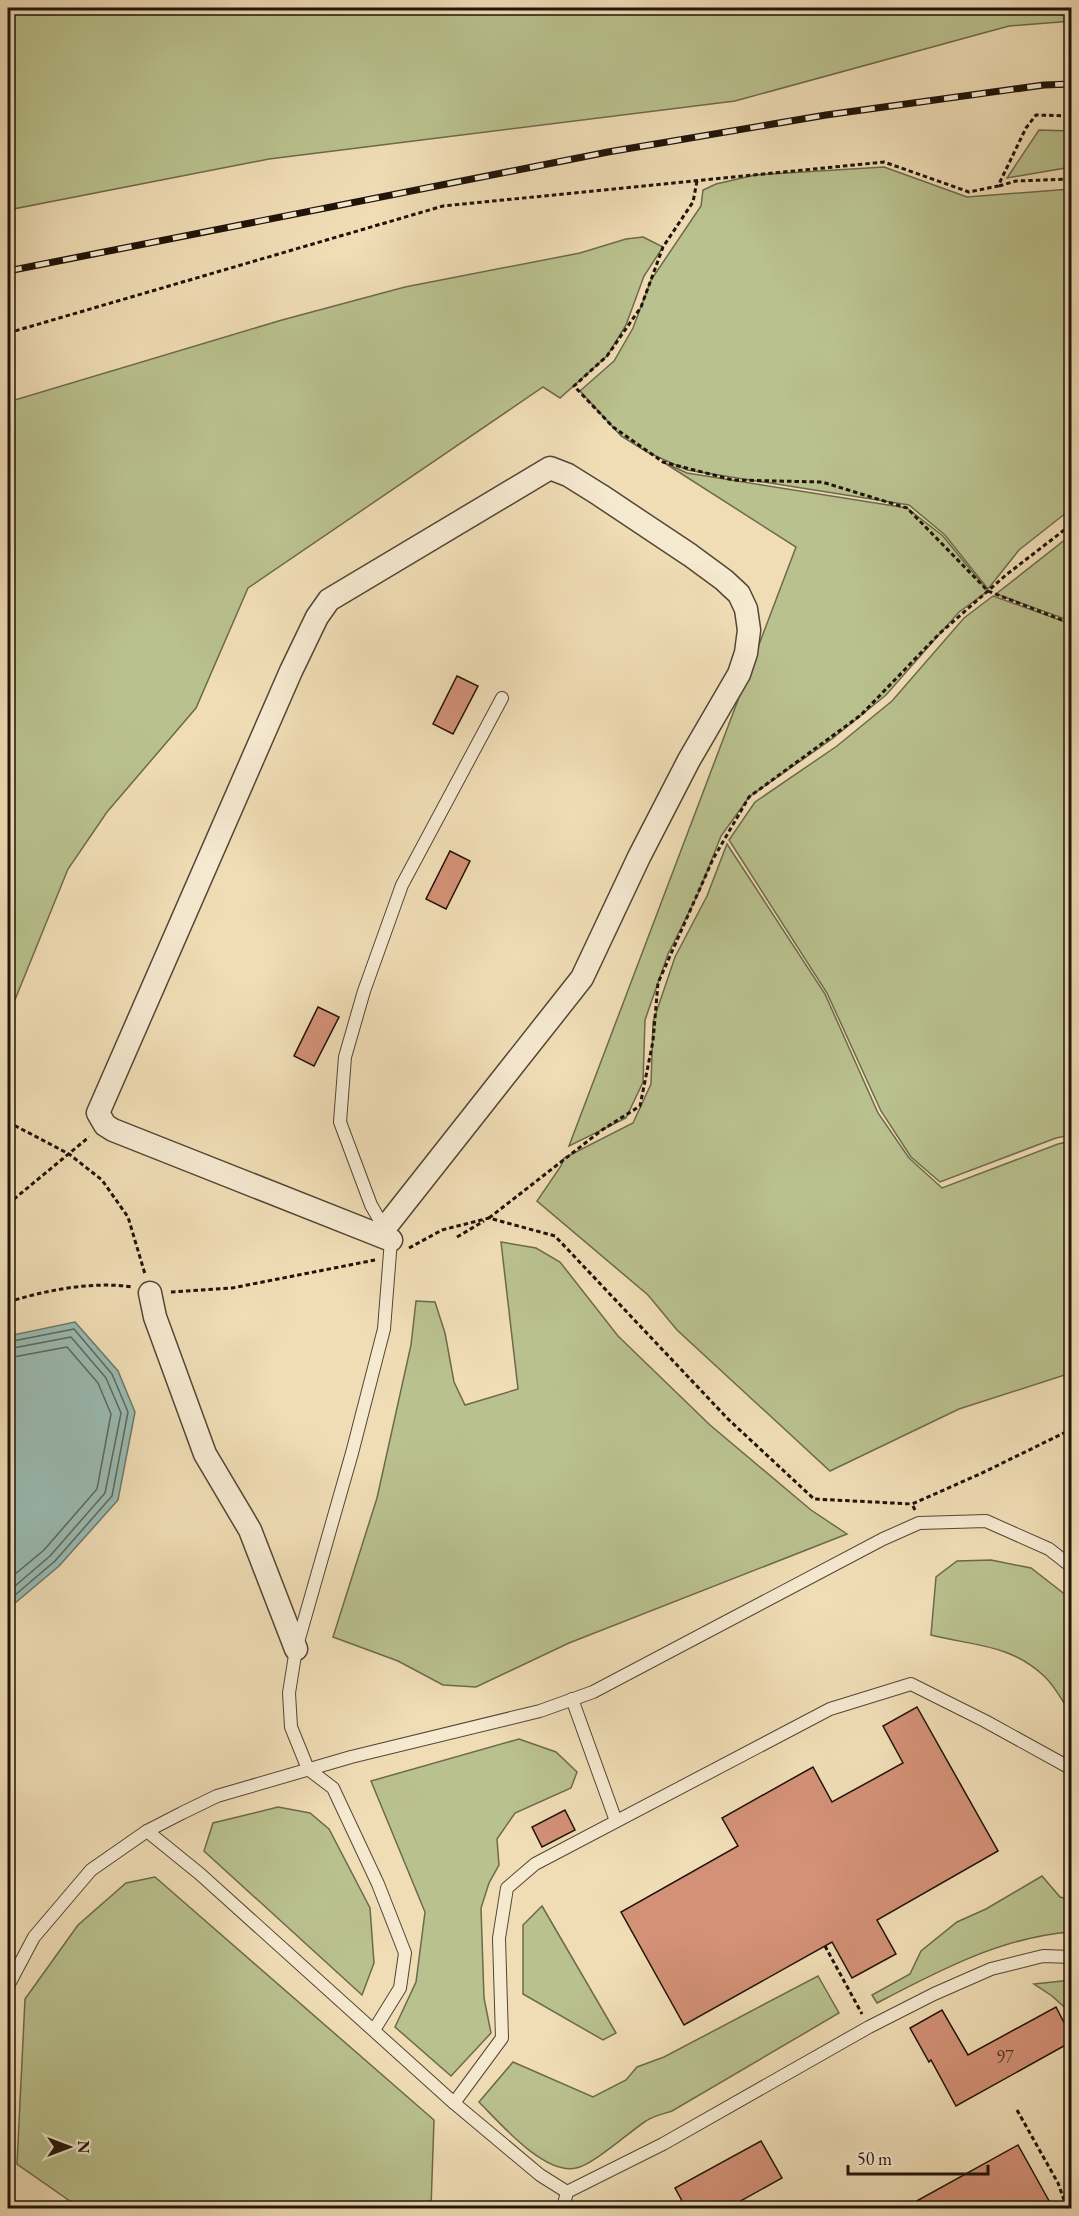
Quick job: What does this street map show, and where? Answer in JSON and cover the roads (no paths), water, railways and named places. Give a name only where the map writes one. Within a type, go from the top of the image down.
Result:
[{"type":"street","points":[[550,468],[568,475],[600,495],[690,555],[739,594],[746,609],[749,630],[746,653],[739,674],[689,760],[639,857],[582,978],[388,1242],[113,1130],[105,1125],[98,1113],[291,671],[317,617],[329,600],[550,468]]},
{"type":"street","points":[[150,1293],[154,1317],[205,1454],[250,1530],[296,1649]]},
{"type":"lane","points":[[374,2030],[400,1988],[405,1953],[378,1884],[333,1788],[308,1770],[291,1727],[289,1693],[296,1649],[352,1453],[384,1329],[388,1242],[371,1205],[340,1122],[345,1057],[364,991],[402,885],[502,698]]},
{"type":"lane","points":[[8,1986],[34,1937],[91,1870],[147,1831],[216,1796],[351,1757],[540,1711],[593,1692],[883,1539],[919,1523],[986,1521],[1048,1549],[1071,1567]]},
{"type":"lane","points":[[454,2103],[502,2038],[499,1938],[507,1888],[535,1864],[831,1709],[910,1684],[985,1721],[1071,1769]]},
{"type":"lane","points":[[572,1700],[616,1821]]},
{"type":"lane","points":[[147,1831],[200,1874],[454,2103],[540,2175],[567,2192]]},
{"type":"lane","points":[[563,2208],[567,2192],[663,2144],[869,2027],[934,1994],[991,1969],[1043,1956],[1071,1957]]},
{"type":"water","points":[[75,1322],[118,1371],[135,1412],[118,1500],[59,1566],[8,1609],[8,1336]]},
{"type":"railway","points":[[8,271],[608,152],[826,115],[1044,85],[1072,84]]}]
